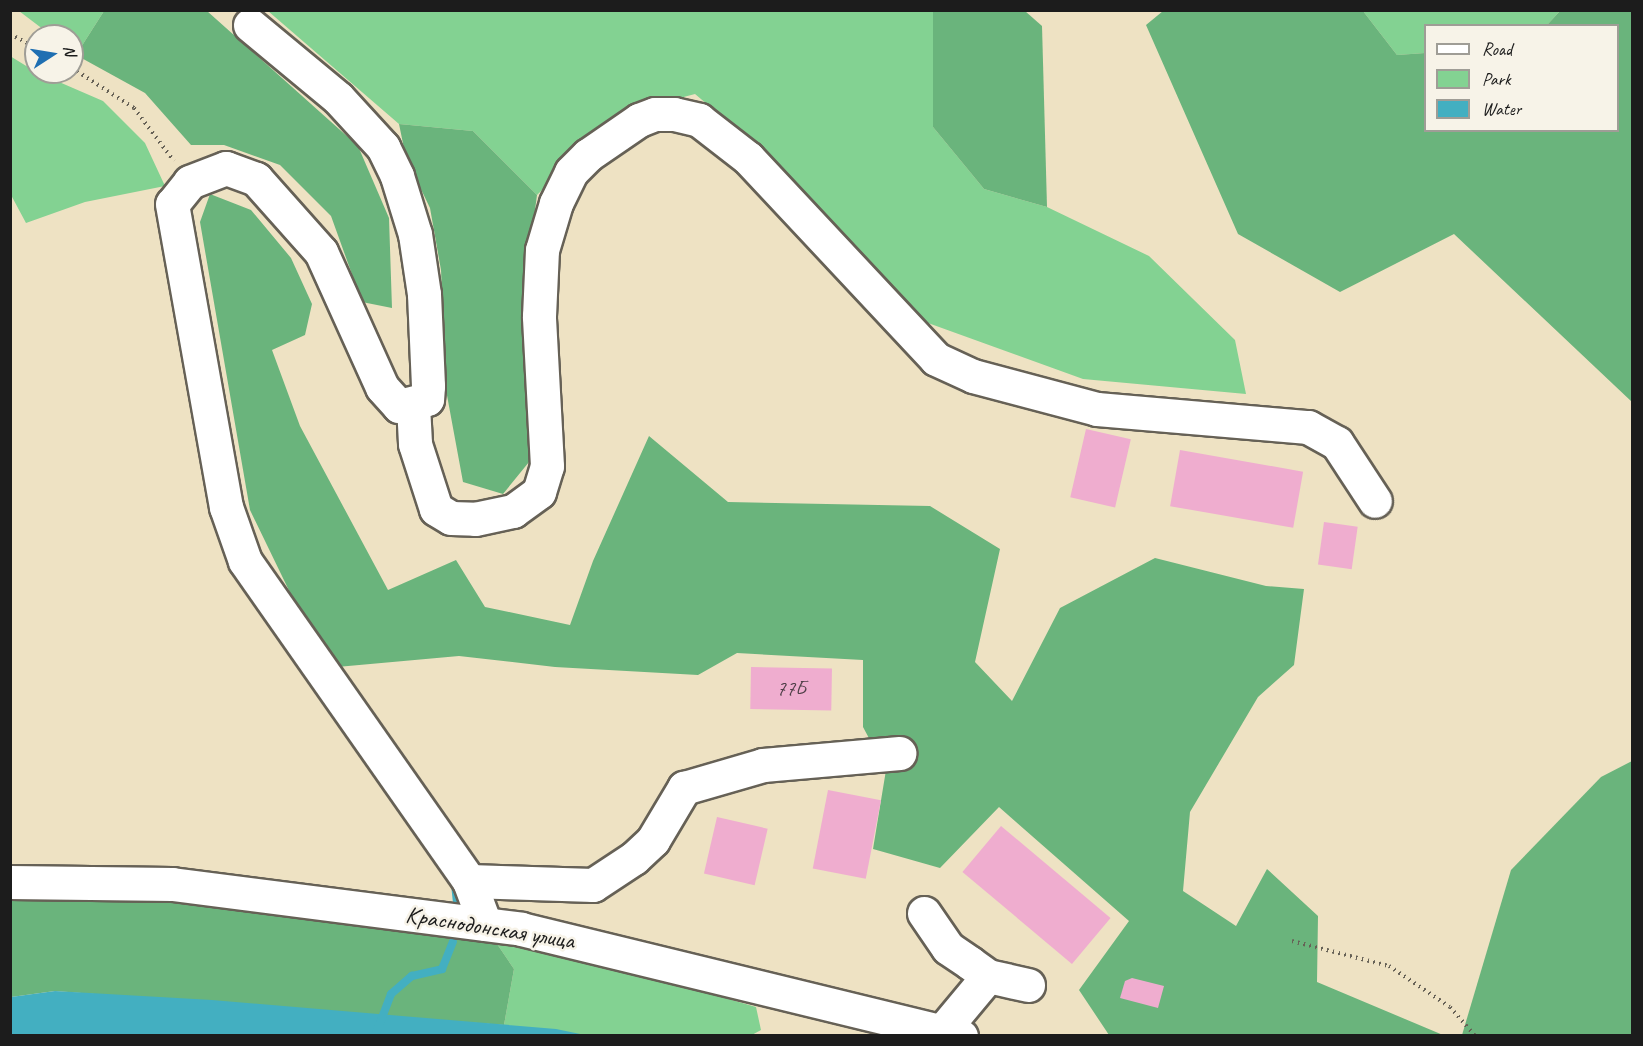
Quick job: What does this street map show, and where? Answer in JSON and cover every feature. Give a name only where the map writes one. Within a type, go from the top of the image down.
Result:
[{"type":"street","points":[[249,25],[338,98],[383,147],[397,176],[415,234],[424,294],[428,386],[427,399],[413,405],[399,406],[382,387],[321,252],[256,179],[226,168],[208,172],[190,182],[172,204],[226,507],[245,561],[469,881],[485,924]]},
{"type":"street","points":[[413,405],[415,444],[435,509],[450,518],[475,519],[513,511],[539,492],[547,466],[538,316],[542,250],[556,203],[571,172],[588,155],[639,120],[655,114],[674,114],[699,120],[748,158],[936,359],[973,376],[1097,409],[1308,427],[1337,443],[1375,501]]},
{"type":"street","points":[[469,881],[593,885],[634,858],[653,840],[684,788],[763,765],[899,753]]},
{"type":"street","name":"Краснодонская улица","points":[[10,882],[171,884],[485,924],[532,932],[952,1033]]},
{"type":"street","points":[[924,913],[948,948],[988,976],[1028,985]]},
{"type":"street","points":[[952,1033],[988,976]]},
{"type":"path","points":[[10,34],[24,42]]},
{"type":"path","points":[[84,76],[134,108],[176,163],[172,204]]},
{"type":"path","points":[[1292,941],[1389,966],[1450,1007],[1475,1035]]},
{"type":"green space","points":[[19,11],[104,11],[84,42],[84,24],[36,24]]},
{"type":"green space","points":[[104,11],[207,11],[358,146],[389,218],[392,308],[362,302],[331,216],[280,165],[224,145],[191,145],[145,93],[84,59],[84,42]]},
{"type":"green space","points":[[268,11],[933,11],[933,127],[984,189],[1047,207],[1149,256],[1235,340],[1246,394],[1083,379],[928,323],[751,141],[695,94],[619,114],[537,195],[473,131],[399,124]]},
{"type":"green space","points":[[933,11],[1025,11],[1042,26],[1047,207],[984,189],[933,127]]},
{"type":"green space","points":[[1163,11],[1363,11],[1397,55],[1424,53],[1424,132],[1619,132],[1619,24],[1548,24],[1560,11],[1632,11],[1632,402],[1454,234],[1340,292],[1238,234],[1146,25]]},
{"type":"green space","points":[[1363,11],[1560,11],[1548,24],[1424,24],[1424,53],[1397,55]]},
{"type":"green space","points":[[10,56],[24,65],[24,84],[64,84],[103,101],[145,143],[165,186],[85,202],[26,223],[11,195]]},
{"type":"green space","points":[[399,124],[473,131],[537,195],[525,286],[529,462],[503,494],[463,482],[446,390],[441,270],[430,208],[406,158]]},
{"type":"green space","points":[[210,194],[251,210],[291,258],[312,304],[305,335],[272,350],[300,426],[388,590],[456,560],[485,607],[570,625],[593,561],[649,436],[728,502],[930,506],[1000,549],[975,662],[1012,701],[1060,608],[1155,558],[1266,586],[1304,589],[1294,665],[1258,697],[1190,812],[1183,891],[1236,926],[1267,869],[1318,916],[1317,982],[1443,1035],[1109,1035],[1079,990],[1129,921],[999,807],[940,868],[873,849],[886,770],[863,727],[863,660],[737,653],[698,675],[555,667],[459,656],[337,667],[297,607],[250,510],[200,222]]},
{"type":"green space","points":[[1632,761],[1632,1035],[1462,1035],[1511,870],[1601,777]]},
{"type":"green space","points":[[11,894],[176,899],[495,941],[514,969],[504,1025],[55,991],[11,997]]},
{"type":"green space","points":[[495,941],[539,944],[756,1007],[761,1030],[750,1036],[585,1036],[504,1025],[514,969]]},
{"type":"water","points":[[55,991],[212,1000],[556,1029],[585,1035],[11,1035],[11,997]]},
{"type":"building","points":[[1086,429],[1131,439],[1115,508],[1070,497]]},
{"type":"building","points":[[1180,450],[1303,472],[1293,528],[1170,506]]},
{"type":"building","points":[[1324,522],[1358,527],[1352,569],[1318,565]]},
{"type":"building","points":[[751,667],[832,668],[831,710],[750,709]]},
{"type":"building","points":[[828,790],[881,800],[866,879],[813,869]]},
{"type":"building","points":[[717,817],[768,829],[755,885],[704,874]]},
{"type":"building","points":[[1001,826],[1111,918],[1072,964],[962,872]]},
{"type":"building","points":[[1132,978],[1164,986],[1158,1008],[1120,998],[1125,981]]},
{"type":"waterway","points":[[455,884],[457,903]]},
{"type":"waterway","points":[[375,1036],[391,994],[412,976],[442,969],[453,942]]}]
